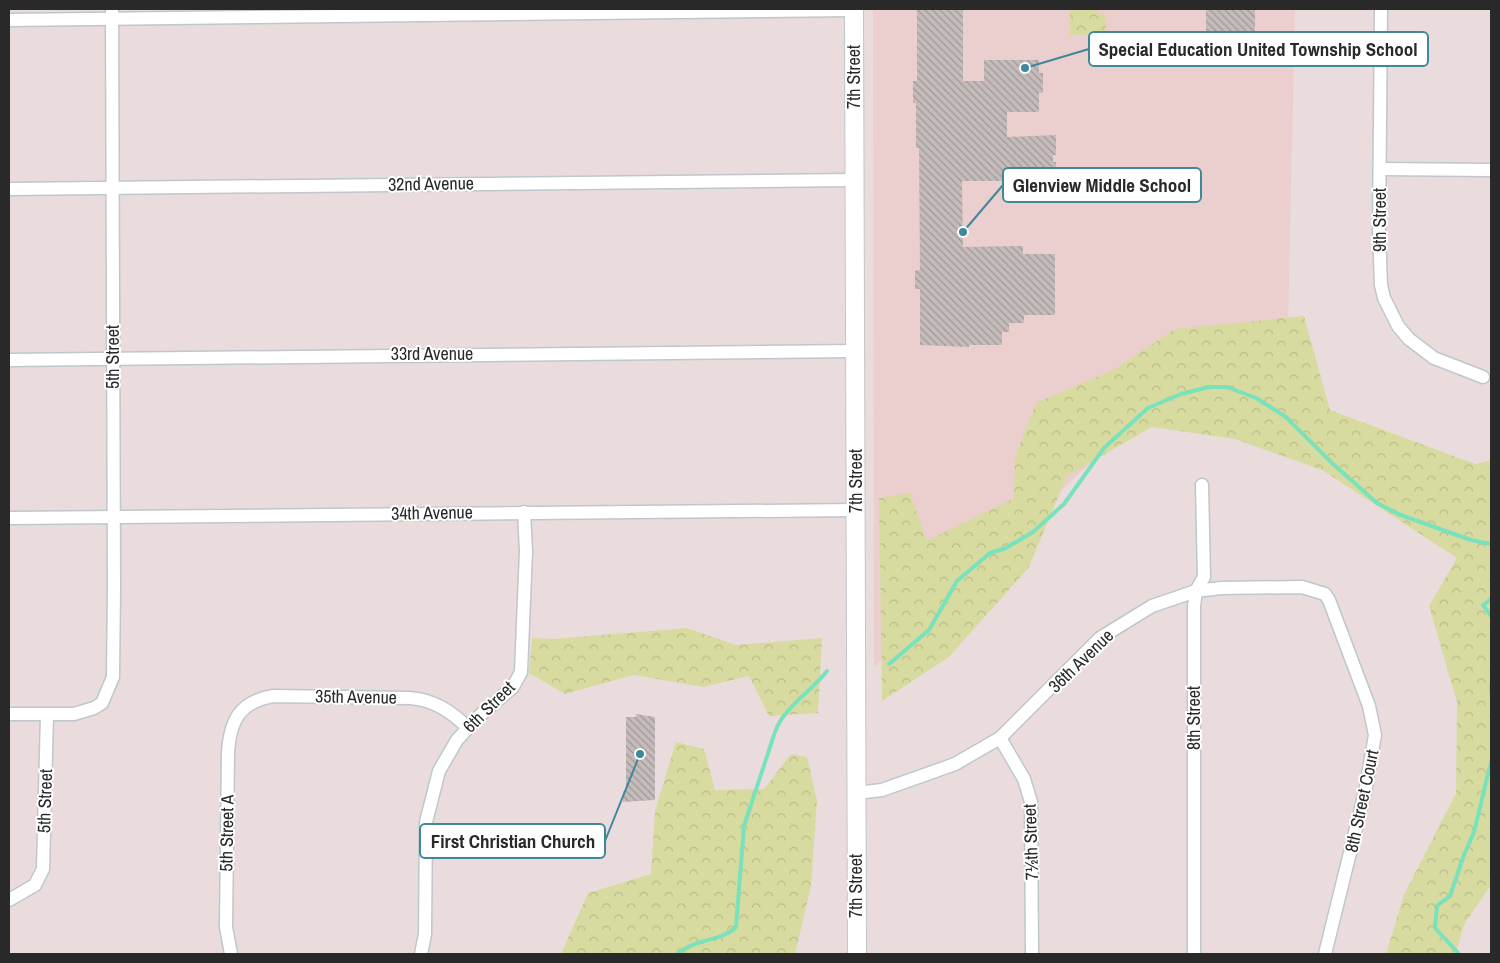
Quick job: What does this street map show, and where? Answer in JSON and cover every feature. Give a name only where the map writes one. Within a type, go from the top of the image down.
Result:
[{"type":"main road","name":"7th Street","points":[[854,10],[856,954]]},
{"type":"street","name":"9th Street","points":[[1381,9],[1381,286],[1389,311],[1409,339],[1434,358],[1483,377]]},
{"type":"street","points":[[9,20],[112,14],[854,10]]},
{"type":"street","name":"5th Street","points":[[9,900],[34,885],[43,868],[46,715],[83,712],[102,703],[113,678],[112,14]]},
{"type":"street","points":[[1380,169],[1491,170]]},
{"type":"street","name":"32nd Avenue","points":[[9,189],[854,180]]},
{"type":"street","name":"33rd Avenue","points":[[9,360],[855,351]]},
{"type":"street","name":"8th Street","points":[[1194,954],[1194,606],[1196,591],[1204,577],[1202,485]]},
{"type":"street","name":"34th Avenue","points":[[9,518],[856,510]]},
{"type":"street","name":"6th Street","points":[[421,954],[425,934],[426,822],[439,771],[457,740],[513,687],[520,672],[526,551],[524,512]]},
{"type":"street","name":"36th Avenue","points":[[856,793],[882,790],[955,764],[1000,738],[1100,638],[1152,606],[1196,591],[1302,587],[1325,594]]},
{"type":"street","name":"8th Street Court","points":[[1325,594],[1330,600],[1369,706],[1375,736],[1365,792],[1325,954]]},
{"type":"street","name":"35th Avenue","points":[[239,713],[254,702],[273,696],[410,698],[423,699],[441,706],[468,728]]},
{"type":"street","name":"5th Street A","points":[[231,954],[226,927],[228,753],[231,727],[239,713]]},
{"type":"street","points":[[9,714],[46,715]]},
{"type":"street","name":"7½th Street","points":[[1000,738],[1024,779],[1031,802],[1032,954]]},
{"type":"shaded area","points":[[873,9],[1295,9],[1286,413],[1198,362],[874,667]]},
{"type":"green space","points":[[1070,9],[1097,9],[1097,13],[1105,13],[1106,34],[1070,35]]},
{"type":"green space","points":[[1304,316],[1330,410],[1475,464],[1491,460],[1491,885],[1465,923],[1455,954],[1386,954],[1404,895],[1456,793],[1457,702],[1429,606],[1457,558],[1322,470],[1235,439],[1152,427],[1067,476],[1029,567],[949,657],[882,701],[879,498],[910,493],[927,541],[1014,498],[1015,457],[1036,403],[1115,369],[1175,329]]},
{"type":"green space","points":[[687,628],[736,645],[822,638],[818,713],[769,716],[749,676],[703,687],[634,675],[565,694],[529,673],[532,638],[554,639]]},
{"type":"green space","points":[[676,742],[704,749],[715,790],[764,789],[791,754],[807,757],[817,800],[811,886],[795,954],[561,954],[588,893],[651,874],[655,811]]},
{"type":"building","points":[[917,9],[963,9],[963,81],[984,81],[984,60],[1039,60],[1039,73],[1043,73],[1043,93],[1039,93],[1039,112],[1007,112],[1007,137],[1056,135],[1056,155],[1053,155],[1053,162],[1056,162],[1056,184],[1032,184],[1032,181],[962,181],[963,247],[1023,246],[1023,254],[1055,254],[1055,315],[1024,315],[1024,323],[1009,323],[1009,332],[1002,332],[1002,345],[969,345],[969,347],[920,345],[920,289],[915,289],[915,271],[920,270],[919,148],[916,148],[916,103],[913,103],[913,81],[917,81]]},
{"type":"building","points":[[1206,9],[1255,9],[1255,37],[1206,37]]},
{"type":"building","points":[[636,714],[655,717],[655,800],[623,802],[623,791],[626,791],[626,717],[636,717]]},
{"type":"waterway","points":[[889,664],[929,630],[957,581],[990,553],[1006,548],[1033,532],[1064,504],[1104,448],[1148,408],[1181,394],[1209,387],[1227,387],[1256,398],[1286,417],[1333,464],[1377,503],[1398,514],[1471,540],[1491,544]]},
{"type":"waterway","points":[[1491,599],[1483,605],[1491,616]]},
{"type":"waterway","points":[[775,732],[785,715],[827,671]]},
{"type":"waterway","points":[[1491,685],[1491,691]]},
{"type":"waterway","points":[[678,954],[692,945],[723,935],[736,927],[744,826],[774,735]]},
{"type":"waterway","points":[[1459,954],[1435,928],[1437,906],[1450,896],[1474,832],[1491,762]]},
{"type":"place","name":"Special Education United Township School","points":[[1025,68]]},
{"type":"place","name":"Glenview Middle School","points":[[963,232]]},
{"type":"place","name":"First Christian Church","points":[[640,754]]}]
